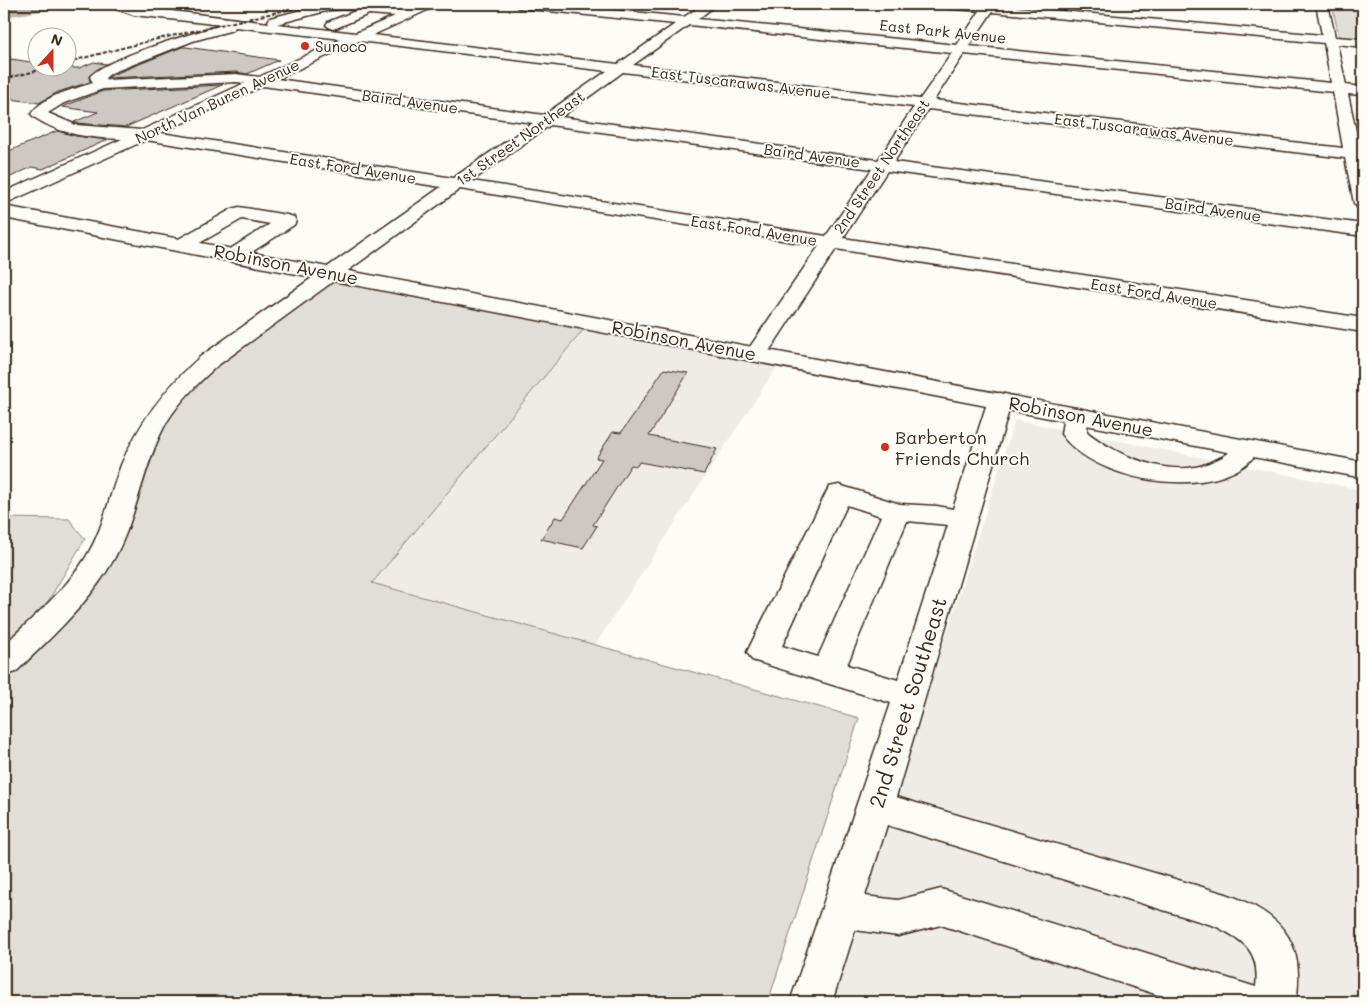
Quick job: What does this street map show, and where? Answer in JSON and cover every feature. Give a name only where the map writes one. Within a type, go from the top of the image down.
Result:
[{"type":"street","points":[[142,4],[122,6],[134,10],[258,25],[312,40],[368,10],[410,13]]},
{"type":"street","name":"North Van Buren Avenue","points":[[4,199],[317,55],[312,40],[358,37],[430,4]]},
{"type":"street","name":"East Park Avenue","points":[[520,4],[961,50],[1342,95],[1363,91]]},
{"type":"street","name":"1st Street Northeast","points":[[4,664],[65,605],[79,589],[100,558],[114,530],[134,466],[149,431],[163,410],[189,379],[209,361],[330,273],[711,4]]},
{"type":"street","points":[[943,4],[989,6],[1363,43]]},
{"type":"street","points":[[1322,4],[1342,95],[1358,155],[1363,202]]},
{"type":"street","points":[[163,14],[187,6]]},
{"type":"street","points":[[258,25],[330,6],[348,6]]},
{"type":"street","name":"2nd Street Northeast","points":[[756,354],[989,6]]},
{"type":"street","points":[[101,85],[97,77],[98,74],[106,70],[188,38],[242,23]]},
{"type":"street","name":"East Tuscarawas Avenue","points":[[358,37],[1358,155]]},
{"type":"street","points":[[312,40],[317,55]]},
{"type":"street","name":"Baird Avenue","points":[[101,85],[221,78],[260,81],[1363,230]]},
{"type":"street","name":"East Ford Avenue","points":[[101,85],[54,102],[42,110],[40,114],[50,122],[72,129],[144,135],[1363,326]]},
{"type":"street","points":[[1223,87],[1342,95]]},
{"type":"street","name":"Robinson Avenue","points":[[4,212],[1363,470]]},
{"type":"street","points":[[182,245],[238,213],[287,221],[234,255]]},
{"type":"street","name":"2nd Street Southeast","points":[[811,1002],[910,696],[1000,400]]},
{"type":"street","points":[[1076,415],[1074,434],[1098,454],[1118,463],[1159,474],[1185,475],[1212,471],[1236,460],[1248,448]]},
{"type":"street","points":[[910,696],[764,652],[839,493],[898,512],[937,514],[963,520]]},
{"type":"street","points":[[828,671],[898,512]]},
{"type":"street","points":[[874,806],[1226,912],[1256,928],[1274,950],[1280,978],[1275,1002]]},
{"type":"street","points":[[841,910],[898,918],[941,907],[1242,1002]]},
{"type":"shaded area","points":[[4,4],[84,4],[4,15]]},
{"type":"shaded area","points":[[1332,4],[1363,6],[1363,39],[1339,37]]},
{"type":"shaded area","points":[[330,273],[590,322],[372,583],[859,718],[768,1002],[4,1002],[4,679],[36,651],[76,603],[163,410]]},
{"type":"shaded area","points":[[590,322],[782,359],[595,645],[372,583]]},
{"type":"shaded area","points":[[1015,420],[1363,490],[1363,1002],[831,1002],[853,926]]},
{"type":"shaded area","points":[[4,518],[69,519],[85,539],[47,603],[4,649]]},
{"type":"building","points":[[182,47],[279,60],[247,74],[236,72],[108,78]]},
{"type":"building","points":[[4,58],[28,62],[28,78],[78,78],[78,68],[94,62],[106,64],[89,76],[90,82],[58,92],[39,103],[4,98]]},
{"type":"building","points":[[222,85],[126,127],[76,123],[74,122],[98,112],[62,107],[103,91]]},
{"type":"building","points":[[57,131],[76,136],[107,140],[43,169],[32,167],[4,180],[4,153]]},
{"type":"building","points":[[664,369],[688,373],[649,436],[717,449],[704,474],[639,462],[637,466],[631,465],[593,525],[597,526],[583,548],[541,539],[555,517],[563,519],[602,459],[596,458],[613,432],[621,433]]},
{"type":"waterway","points":[[4,11],[48,4]]},
{"type":"railway","points":[[78,59],[149,41],[313,4]]},
{"type":"railway","points":[[4,79],[28,73]]},
{"type":"place","name":"Sunoco","points":[[305,46]]},
{"type":"place","name":"Barberton Friends Church","points":[[885,447]]}]
